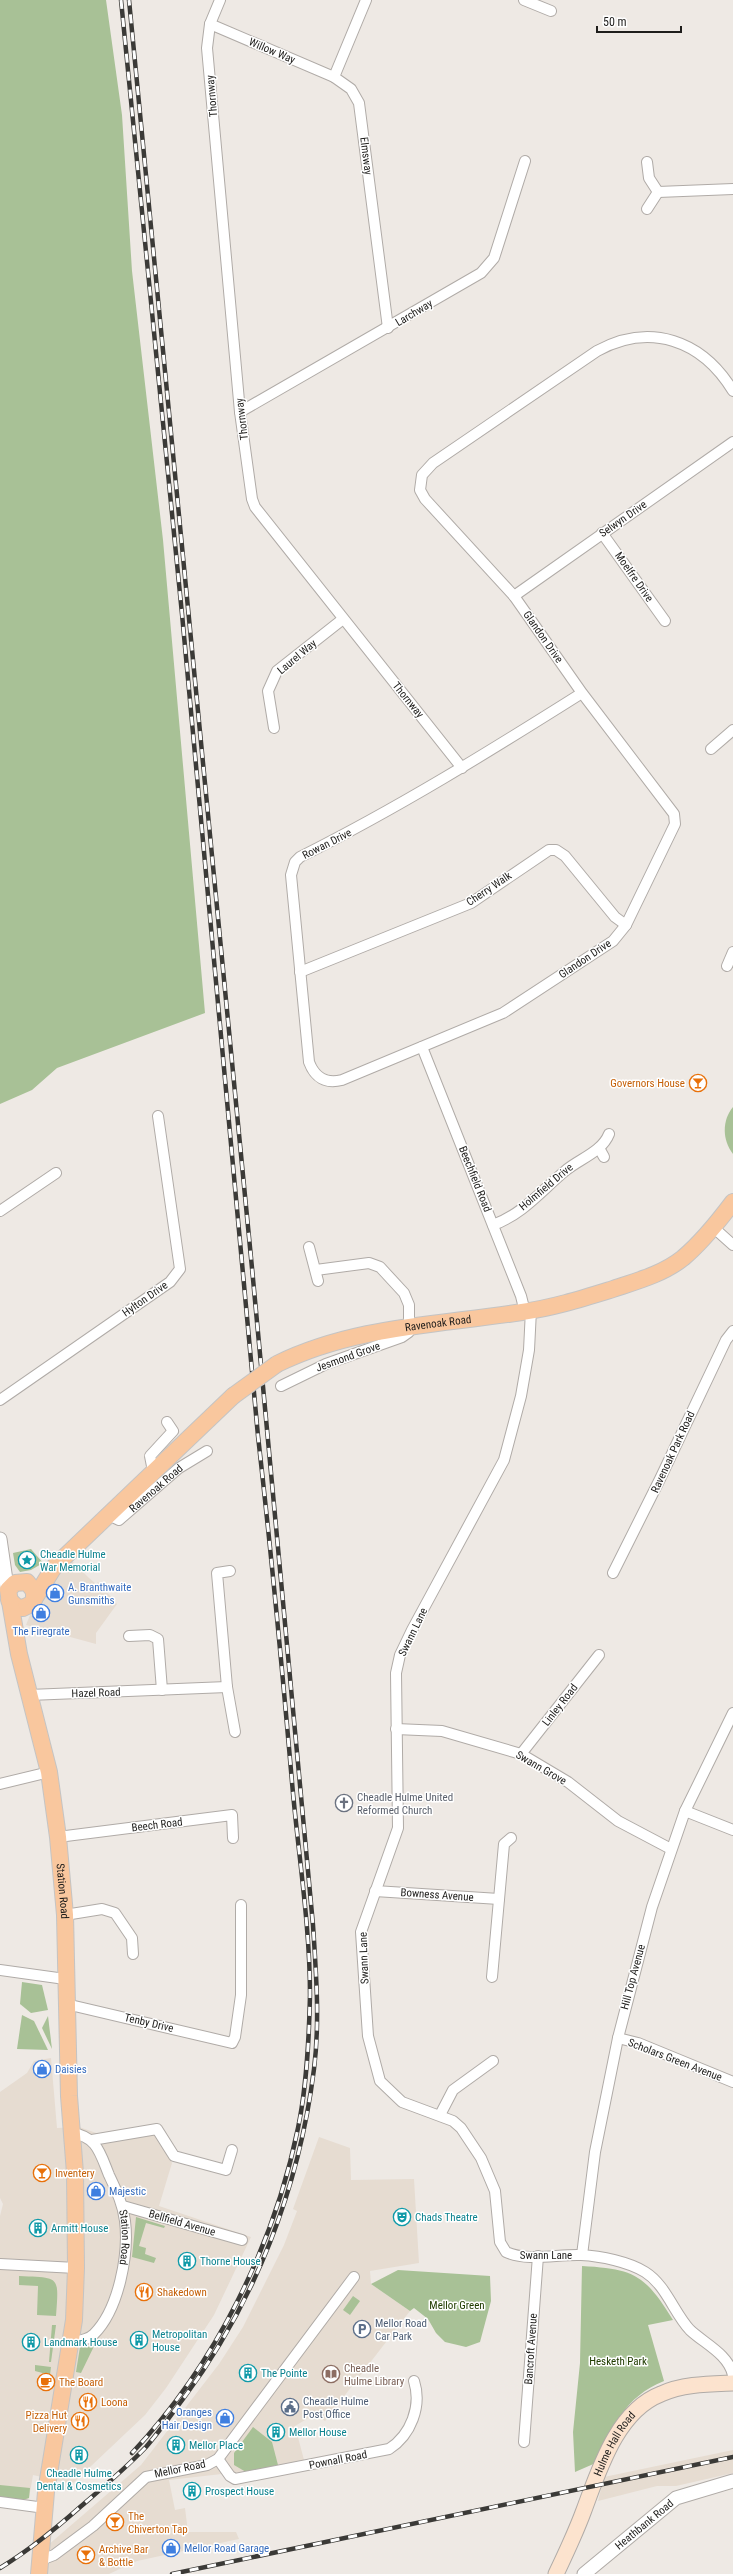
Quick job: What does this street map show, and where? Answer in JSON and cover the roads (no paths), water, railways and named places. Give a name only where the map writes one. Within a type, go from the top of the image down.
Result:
[{"type":"main road","name":"Ravenoak Road","points":[[31,1603],[54,1567],[106,1514],[233,1396],[277,1364],[301,1352],[341,1339],[408,1326],[528,1311],[594,1295],[648,1277],[682,1259],[714,1228],[733,1202]]},
{"type":"main road","name":"Ravenoak Road","points":[[6,1589],[54,1567]]},
{"type":"main road","points":[[6,1589],[17,1607],[31,1603],[34,1591],[24,1582]]},
{"type":"main road","name":"Station Road","points":[[6,1589],[19,1654],[48,1772],[58,1837],[65,1915],[65,1979],[71,2133],[75,2173],[76,2268],[72,2342],[45,2508],[40,2567]]},
{"type":"main road","name":"Station Road","points":[[19,1654],[31,1603]]},
{"type":"main road","name":"Hulme Hall Road","points":[[556,2574],[573,2538],[596,2477],[622,2427],[636,2411],[660,2394],[672,2390],[699,2385],[733,2383]]},
{"type":"street","name":"Thornway","points":[[220,0],[210,24],[207,48],[240,412],[255,507],[462,768]]},
{"type":"street","points":[[334,77],[366,0]]},
{"type":"street","points":[[524,0],[551,11]]},
{"type":"street","name":"Willow Way","points":[[210,24],[334,77]]},
{"type":"street","name":"Elmsway","points":[[334,77],[351,90],[359,103],[388,328]]},
{"type":"street","name":"Larchway","points":[[240,412],[388,328],[481,273],[489,266],[494,258],[525,161]]},
{"type":"street","points":[[647,162],[649,178],[658,192]]},
{"type":"street","points":[[658,192],[733,189]]},
{"type":"street","points":[[647,209],[658,192]]},
{"type":"street","name":"Glandon Drive","points":[[422,1047],[503,1013],[614,941],[626,925],[675,824],[674,814],[582,693],[514,596],[425,499],[420,490],[422,475],[433,464],[597,351],[615,341],[660,337],[679,343],[698,352],[712,362],[733,391]]},
{"type":"street","name":"Selwyn Drive","points":[[514,596],[733,442]]},
{"type":"street","name":"Moelfre Drive","points":[[602,533],[665,621]]},
{"type":"street","name":"Laurel Way","points":[[274,728],[268,691],[277,671],[343,619]]},
{"type":"street","name":"Rowan Drive","points":[[422,1047],[342,1080],[331,1083],[320,1078],[309,1062],[291,875],[295,862],[300,857],[364,825],[462,768],[582,693]]},
{"type":"street","points":[[712,749],[733,730]]},
{"type":"street","name":"Cherry Walk","points":[[300,972],[471,903],[549,850],[556,850],[565,856],[615,917],[626,925]]},
{"type":"street","points":[[727,966],[733,952]]},
{"type":"street","name":"Beechfield Road","points":[[422,1047],[528,1311]]},
{"type":"street","name":"Hylton Drive","points":[[0,1400],[170,1282],[180,1269],[158,1116]]},
{"type":"street","name":"Holmfield Drive","points":[[493,1225],[504,1221],[534,1201],[568,1168],[601,1153],[609,1134]]},
{"type":"street","points":[[0,1211],[56,1173]]},
{"type":"street","points":[[714,1228],[733,1245]]},
{"type":"street","points":[[309,1247],[318,1281]]},
{"type":"street","points":[[316,1270],[369,1263],[380,1267],[404,1292],[409,1305],[408,1326]]},
{"type":"street","name":"Swann Lane","points":[[528,1311],[529,1350],[521,1396],[504,1460],[400,1655],[396,1673],[396,1729],[399,1788],[398,1828],[361,1932],[368,2036],[380,2081],[402,2102],[440,2115],[461,2128],[489,2174],[495,2191],[502,2248],[511,2254],[538,2256],[582,2255],[616,2262],[646,2273],[657,2283],[690,2329],[730,2365],[733,2375]]},
{"type":"street","name":"Jesmond Grove","points":[[281,1386],[326,1364],[402,1337],[409,1332],[408,1326]]},
{"type":"street","name":"Ravenoak Park Road","points":[[613,1573],[660,1479],[726,1340],[733,1331]]},
{"type":"street","name":"Ravenoak Road","points":[[153,1471],[150,1456],[173,1431],[167,1422]]},
{"type":"street","name":"Ravenoak Road","points":[[106,1514],[119,1520],[179,1468],[207,1451]]},
{"type":"street","points":[[0,1540],[10,1565],[24,1582]]},
{"type":"street","points":[[0,1540],[6,1589]]},
{"type":"street","points":[[230,1571],[217,1573],[227,1687],[235,1732]]},
{"type":"street","points":[[129,1636],[150,1635],[158,1639],[162,1690]]},
{"type":"street","name":"Linley Road","points":[[521,1754],[599,1655]]},
{"type":"street","name":"Hazel Road","points":[[29,1694],[227,1687]]},
{"type":"street","name":"Hill Top Avenue","points":[[582,2255],[595,2152],[618,2038],[652,1907],[685,1811],[733,1713]]},
{"type":"street","name":"Swann Grove","points":[[396,1729],[442,1731],[521,1754],[568,1782],[618,1821],[671,1849]]},
{"type":"street","points":[[0,1784],[48,1772]]},
{"type":"street","points":[[685,1811],[733,1830]]},
{"type":"street","name":"Beech Road","points":[[58,1837],[232,1815],[233,1838]]},
{"type":"street","points":[[492,1977],[504,1844],[511,1838]]},
{"type":"street","name":"Bowness Avenue","points":[[376,1891],[499,1899]]},
{"type":"street","name":"Tenby Drive","points":[[66,2004],[232,2047],[235,2037],[241,1995],[241,1904]]},
{"type":"street","points":[[65,1915],[102,1909],[115,1913],[132,1938],[134,1954]]},
{"type":"street","points":[[0,1970],[65,1979]]},
{"type":"street","name":"Scholars Green Avenue","points":[[618,2038],[638,2043],[733,2082]]},
{"type":"street","points":[[440,2115],[453,2090],[493,2061]]},
{"type":"street","points":[[71,2133],[85,2135],[92,2140],[157,2129],[174,2156],[226,2170],[232,2150]]},
{"type":"street","name":"Station Road","points":[[72,2342],[84,2340],[94,2334],[105,2318],[124,2266],[126,2239],[122,2206],[92,2140]]},
{"type":"street","name":"Bellfield Avenue","points":[[122,2206],[242,2240]]},
{"type":"street","name":"Bancroft Avenue","points":[[524,2442],[538,2256]]},
{"type":"street","points":[[0,2264],[76,2268]]},
{"type":"street","name":"Mellor Road","points":[[40,2567],[93,2526],[146,2477],[207,2465],[218,2458],[354,2277]]},
{"type":"street","name":"Pownall Road","points":[[218,2458],[230,2476],[235,2479],[389,2449],[399,2443],[410,2426],[419,2395],[414,2381]]},
{"type":"street","name":"Heathbank Road","points":[[584,2574],[676,2498],[733,2481]]},
{"type":"street","points":[[0,2502],[45,2508]]},
{"type":"railway","points":[[121,0],[182,614],[294,1809],[306,1915],[310,1995],[304,2095],[298,2128],[274,2216],[257,2259],[237,2302],[215,2343],[190,2382],[162,2419],[132,2453]]},
{"type":"railway","points":[[0,2568],[31,2547],[60,2524],[130,2463],[146,2447],[209,2362],[232,2323],[252,2284],[270,2243],[285,2201],[307,2114],[314,2069],[317,2033],[317,1997],[313,1925],[252,1268],[129,0]]},
{"type":"railway","points":[[172,2574],[733,2457]]},
{"type":"place","name":"Governors House","points":[[698,1083]]},
{"type":"place","name":"Cheadle Hulme War Memorial","points":[[27,1560]]},
{"type":"place","name":"A. Branthwaite Gunsmiths","points":[[55,1593]]},
{"type":"place","name":"The Firegrate","points":[[41,1613]]},
{"type":"place","name":"Cheadle Hulme United Reformed Church","points":[[344,1803]]},
{"type":"place","name":"Daisies","points":[[42,2069]]},
{"type":"place","name":"Inventery","points":[[42,2173]]},
{"type":"place","name":"Majestic","points":[[96,2191]]},
{"type":"place","name":"Chads Theatre","points":[[402,2217]]},
{"type":"place","name":"Armitt House","points":[[38,2228]]},
{"type":"place","name":"Thorne House","points":[[187,2261]]},
{"type":"place","name":"Shakedown","points":[[144,2292]]},
{"type":"place","name":"Mellor Road Car Park","points":[[362,2329]]},
{"type":"place","name":"Metropolitan House","points":[[139,2340]]},
{"type":"place","name":"Landmark House","points":[[31,2342]]},
{"type":"place","name":"The Pointe","points":[[248,2373]]},
{"type":"place","name":"Cheadle Hulme Library","points":[[331,2374]]},
{"type":"place","name":"The Board","points":[[46,2382]]},
{"type":"place","name":"Loona","points":[[88,2402]]},
{"type":"place","name":"Cheadle Hulme Post Office","points":[[290,2407]]},
{"type":"place","name":"Oranges Hair Design","points":[[225,2418]]},
{"type":"place","name":"Pizza Hut Delivery","points":[[80,2421]]},
{"type":"place","name":"Mellor House","points":[[276,2432]]},
{"type":"place","name":"Mellor Place","points":[[176,2445]]},
{"type":"place","name":"Cheadle Hulme Dental & Cosmetics","points":[[79,2455]]},
{"type":"place","name":"Prospect House","points":[[192,2491]]},
{"type":"place","name":"The Chiverton Tap","points":[[115,2522]]},
{"type":"place","name":"Mellor Road Garage","points":[[171,2548]]},
{"type":"place","name":"Archive Bar & Bottle","points":[[86,2555]]},
{"type":"park label","name":"Mellor Green","points":[[457,2305]]},
{"type":"park label","name":"Hesketh Park","points":[[618,2361]]}]
